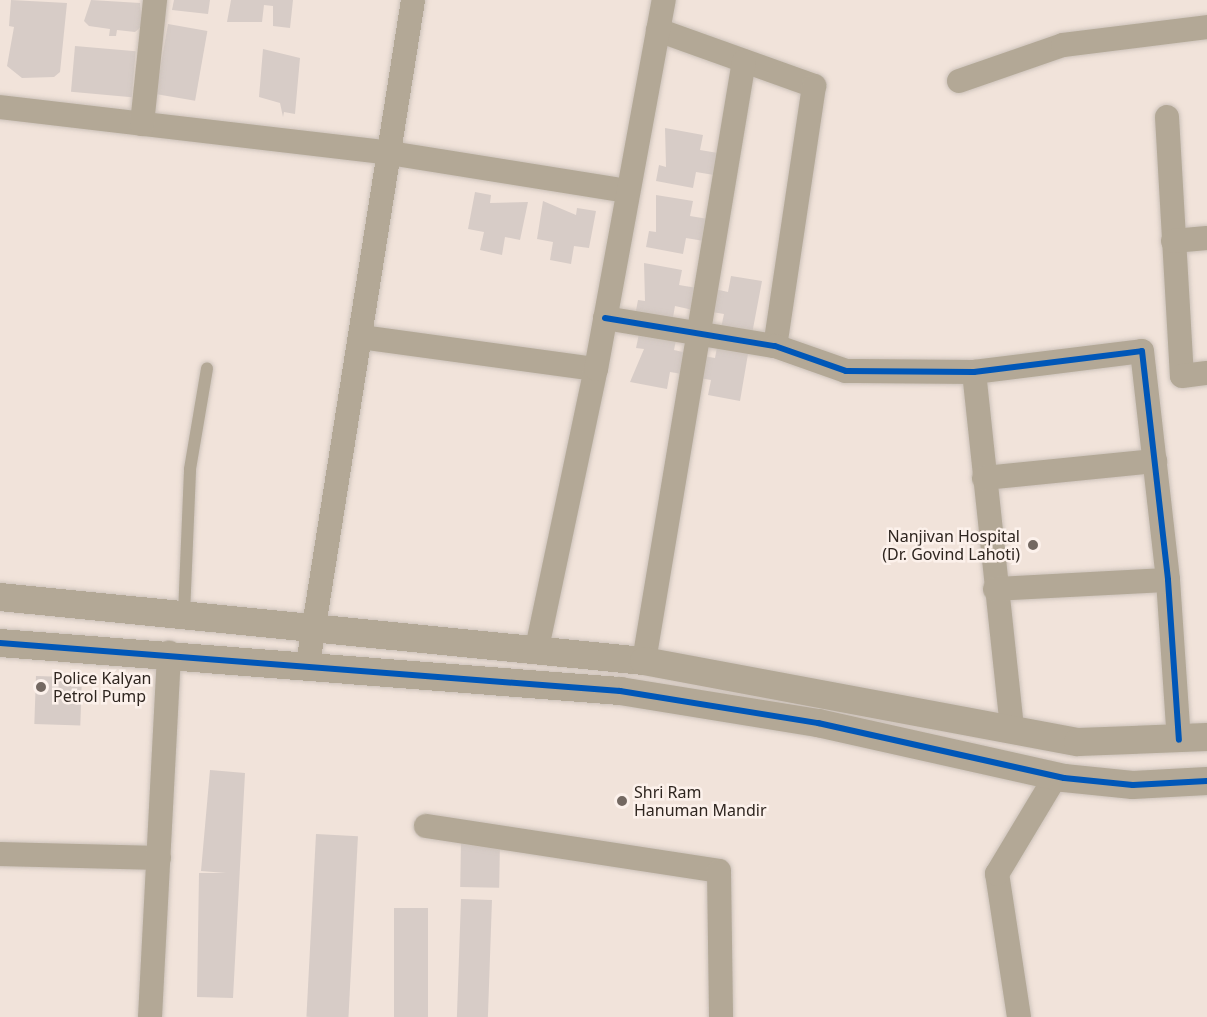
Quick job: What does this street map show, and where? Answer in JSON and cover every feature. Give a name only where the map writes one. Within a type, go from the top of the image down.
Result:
[{"type":"street","points":[[142,124],[155,0]]},
{"type":"street","points":[[308,664],[413,0]]},
{"type":"street","points":[[537,648],[596,369],[664,0],[659,0]]},
{"type":"street","points":[[959,81],[1017,63],[1063,45],[1207,27]]},
{"type":"street","points":[[658,30],[814,86],[775,346]]},
{"type":"street","points":[[644,661],[744,61]]},
{"type":"street","points":[[0,107],[390,153],[627,191]]},
{"type":"street","points":[[1167,117],[1182,376],[1207,373]]},
{"type":"street","points":[[1173,241],[1207,238]]},
{"type":"street","points":[[605,318],[775,346],[835,369],[974,372],[1142,351],[1168,580],[1179,740]]},
{"type":"street","points":[[361,337],[596,369]]},
{"type":"street","points":[[974,372],[995,590],[1012,727]]},
{"type":"street","points":[[984,478],[1155,461]]},
{"type":"street","points":[[995,590],[1168,580]]},
{"type":"street","points":[[0,597],[314,629],[537,648],[644,661],[1012,727],[1078,742],[1179,740],[1207,737]]},
{"type":"street","points":[[0,643],[169,652],[620,691],[818,723],[1056,776],[1133,785],[1207,781]]},
{"type":"street","points":[[150,1017],[169,652]]},
{"type":"street","points":[[1019,1017],[997,874],[1056,776]]},
{"type":"street","points":[[426,826],[719,871],[721,1017]]},
{"type":"street","points":[[0,854],[159,858]]},
{"type":"lane","points":[[184,614],[190,469],[207,369]]},
{"type":"building","points":[[11,0],[67,3],[60,72],[54,77],[22,78],[7,66],[14,27],[9,26]]},
{"type":"building","points":[[91,0],[140,3],[142,26],[135,32],[117,30],[116,36],[109,36],[110,29],[89,26],[84,21]]},
{"type":"building","points":[[174,0],[210,0],[208,14],[172,10]]},
{"type":"building","points":[[231,0],[293,0],[290,28],[273,26],[273,6],[264,5],[262,22],[227,22]]},
{"type":"building","points":[[168,24],[207,31],[195,101],[156,94]]},
{"type":"building","points":[[75,46],[136,51],[132,97],[71,92]]},
{"type":"building","points":[[263,49],[300,58],[295,114],[284,112],[283,117],[280,103],[259,97]]},
{"type":"building","points":[[665,128],[703,135],[700,150],[718,153],[714,175],[696,172],[693,188],[656,181],[659,165],[666,167]]},
{"type":"building","points":[[475,192],[491,195],[490,203],[528,202],[520,240],[505,237],[502,255],[480,250],[484,232],[468,229]]},
{"type":"building","points":[[656,195],[693,201],[690,216],[708,219],[704,241],[686,238],[683,254],[646,247],[649,231],[656,232]]},
{"type":"building","points":[[543,201],[576,215],[577,208],[596,211],[589,248],[574,246],[571,264],[550,260],[553,242],[537,239]]},
{"type":"building","points":[[644,263],[682,270],[679,285],[697,288],[693,310],[675,306],[672,323],[635,316],[638,300],[645,301]]},
{"type":"building","points":[[731,276],[762,281],[752,334],[721,328],[724,314],[706,311],[710,288],[728,292]]},
{"type":"building","points":[[640,329],[677,335],[674,350],[692,354],[688,375],[670,372],[667,389],[630,382],[644,349],[636,348]]},
{"type":"building","points":[[718,342],[749,348],[740,401],[708,395],[711,380],[693,377],[697,355],[715,358]]},
{"type":"building","points":[[36,676],[82,678],[80,726],[34,724]]},
{"type":"building","points":[[210,770],[245,773],[233,998],[197,997],[199,873],[226,873],[201,871]]},
{"type":"building","points":[[316,834],[358,836],[348,1017],[306,1017]]},
{"type":"building","points":[[461,841],[500,842],[499,888],[460,887]]},
{"type":"building","points":[[461,899],[492,900],[488,1017],[457,1017]]},
{"type":"building","points":[[394,908],[428,908],[428,1017],[394,1017]]},
{"type":"cycle path","points":[[605,318],[775,346],[846,371],[974,372],[1142,351],[1168,580],[1179,740]]},
{"type":"cycle path","points":[[0,643],[620,691],[818,723],[1064,778],[1133,785],[1207,781]]},
{"type":"place","name":"Nanjivan Hospital (Dr. Govind Lahoti)","points":[[1033,545]]},
{"type":"place","name":"Police Kalyan Petrol Pump","points":[[41,687]]},
{"type":"place","name":"Shri Ram Hanuman Mandir","points":[[622,801]]}]
